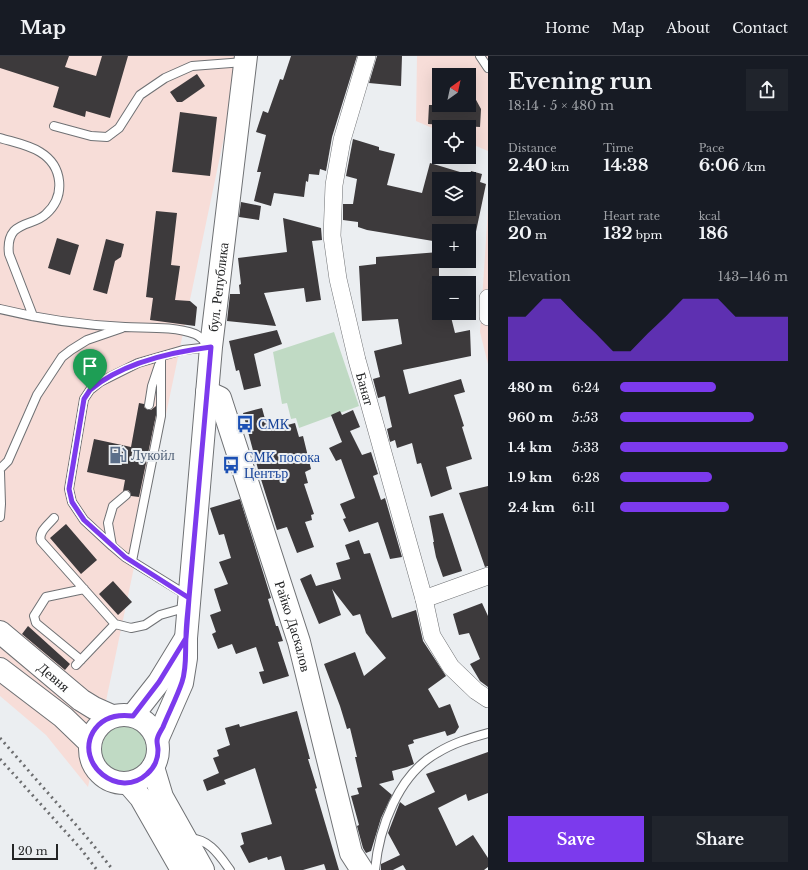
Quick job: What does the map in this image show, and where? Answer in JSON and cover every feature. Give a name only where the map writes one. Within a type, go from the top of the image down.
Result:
[{"type":"street","name":"Банат","points":[[367,56],[342,140],[334,185],[332,236],[338,279],[357,360],[424,599],[432,636],[451,667],[476,691],[488,699]]},
{"type":"street","name":"бул. Република","points":[[157,740],[182,683],[186,658],[186,638],[211,347],[245,59]]},
{"type":"street","points":[[488,298],[488,316]]},
{"type":"street","name":"Райко Даскалов","points":[[207,392],[220,398],[299,642],[351,853],[362,870]]},
{"type":"street","points":[[424,599],[488,576]]},
{"type":"street","name":"Девня","points":[[0,632],[81,700],[94,708],[122,716]]},
{"type":"street","name":"бул. Република","points":[[122,716],[159,682],[186,638]]},
{"type":"street","name":"Девня","points":[[0,669],[63,717],[89,742]]},
{"type":"street","points":[[122,716],[144,721],[152,729],[157,740],[157,756],[153,767],[142,777],[128,783],[115,782],[104,777],[94,768],[90,756],[89,742],[94,731],[102,722],[122,716]]},
{"type":"street","points":[[153,767],[162,797],[203,870]]},
{"type":"street","points":[[128,783],[141,798],[182,870]]},
{"type":"lane","points":[[480,56],[488,68]]},
{"type":"lane","points":[[54,126],[91,136],[107,137],[119,128],[140,95],[165,78],[192,66],[245,59]]},
{"type":"lane","points":[[0,138],[39,151],[52,162],[59,175],[60,183],[58,197],[51,210],[45,216],[18,228],[13,233],[8,244],[9,254],[33,316]]},
{"type":"lane","points":[[0,309],[55,320],[125,327],[154,327],[196,334],[211,347]]},
{"type":"lane","points":[[0,469],[8,461],[37,395],[62,357],[87,340],[125,327]]},
{"type":"lane","points":[[189,602],[112,546],[84,520],[72,502],[69,489],[84,399],[90,390],[100,382],[138,363],[183,350],[211,347]]},
{"type":"lane","points":[[149,405],[152,386],[161,357]]},
{"type":"lane","points":[[132,561],[160,416],[161,357]]},
{"type":"lane","points":[[0,472],[0,517]]},
{"type":"lane","points":[[112,546],[108,523],[113,506],[126,495]]},
{"type":"lane","points":[[54,518],[42,532],[40,539],[115,624],[131,628],[145,625],[160,615],[189,602]]},
{"type":"lane","points":[[84,590],[46,597],[34,616],[36,623],[79,662],[115,624]]},
{"type":"lane","points":[[375,870],[376,852],[388,816],[406,780],[418,767],[436,753],[461,740],[488,733]]},
{"type":"lane","points":[[185,839],[195,838],[205,843],[217,852],[230,870]]},
{"type":"shaded area","points":[[0,56],[241,56],[88,787],[46,735],[0,696]]},
{"type":"shaded area","points":[[417,56],[488,56],[488,151],[476,146],[476,120],[432,120],[432,128],[416,121]]},
{"type":"shaded area","points":[[488,209],[488,364],[480,332]]},
{"type":"green space","points":[[334,332],[359,406],[299,428],[296,418],[291,419],[287,403],[282,404],[273,352]]},
{"type":"green space","points":[[119,725],[129,725],[141,732],[148,744],[148,754],[141,766],[129,773],[119,773],[111,769],[104,762],[100,754],[100,744],[104,736],[111,729]]},
{"type":"building","points":[[0,56],[69,56],[65,67],[96,76],[102,56],[128,56],[110,118],[86,111],[85,117],[53,107],[59,87],[0,68]]},
{"type":"building","points":[[291,56],[357,56],[332,137],[326,171],[320,169],[319,175],[309,174],[308,182],[306,181],[304,197],[274,193],[271,206],[254,201],[261,172],[257,172],[266,135],[256,132],[263,111],[268,113],[280,79],[283,80]]},
{"type":"building","points":[[377,56],[402,56],[401,86],[369,83]]},
{"type":"building","points":[[197,74],[205,86],[182,102],[177,102],[170,92]]},
{"type":"building","points":[[476,100],[481,109],[480,127],[476,127],[476,120],[432,120],[432,124],[428,124],[429,105],[432,105],[432,112],[476,112]]},
{"type":"building","points":[[180,112],[217,117],[210,176],[172,172]]},
{"type":"building","points":[[353,139],[379,147],[379,150],[395,154],[387,185],[422,193],[430,163],[460,172],[432,172],[432,216],[476,216],[476,172],[482,174],[480,182],[486,184],[476,232],[476,224],[432,224],[432,241],[367,230],[358,227],[358,222],[343,220],[343,204],[353,204],[357,179],[346,176]]},
{"type":"building","points":[[241,202],[261,206],[259,220],[239,217]]},
{"type":"building","points":[[156,211],[177,213],[171,265],[180,266],[175,300],[190,301],[197,307],[195,326],[150,320],[153,298],[146,297]]},
{"type":"building","points":[[283,218],[321,228],[322,240],[312,241],[321,300],[306,302],[304,288],[264,293],[276,326],[227,321],[230,294],[240,294],[239,285],[241,284],[238,258],[287,252]]},
{"type":"building","points":[[57,238],[79,245],[70,275],[48,268]]},
{"type":"building","points":[[106,239],[124,244],[121,257],[115,261],[107,294],[93,290]]},
{"type":"building","points":[[432,253],[432,268],[439,268],[439,276],[432,276],[432,320],[452,320],[455,333],[470,330],[471,356],[403,370],[409,394],[461,379],[465,392],[454,395],[464,426],[462,427],[472,459],[446,467],[452,489],[431,497],[421,463],[417,464],[412,443],[397,448],[395,440],[390,442],[387,429],[392,427],[385,396],[378,398],[373,379],[380,377],[374,351],[402,344],[398,319],[362,321],[359,266],[376,264],[376,257]]},
{"type":"building","points":[[277,330],[282,344],[254,354],[261,386],[244,390],[239,370],[236,371],[229,341]]},
{"type":"building","points":[[139,403],[144,404],[144,407],[148,410],[151,410],[156,406],[156,415],[139,497],[131,496],[128,490],[123,491],[125,480],[87,472],[94,439],[131,447]]},
{"type":"building","points":[[262,408],[268,430],[295,423],[299,437],[303,436],[311,469],[305,472],[308,483],[304,484],[314,514],[311,515],[312,520],[305,522],[314,547],[297,553],[287,527],[277,530],[259,473],[243,413]]},
{"type":"building","points":[[353,410],[360,427],[350,431],[362,455],[371,452],[378,474],[373,476],[381,500],[385,498],[402,557],[390,559],[378,522],[349,532],[343,519],[346,518],[340,504],[355,498],[341,459],[336,461],[329,448],[342,442],[331,415],[340,411],[342,415]]},
{"type":"building","points":[[488,486],[488,566],[485,567],[459,493]]},
{"type":"building","points":[[240,499],[271,598],[268,599],[276,626],[278,626],[283,641],[278,642],[289,676],[263,684],[259,672],[264,671],[256,647],[236,654],[232,644],[218,649],[212,634],[216,632],[210,615],[221,611],[214,589],[228,584],[219,562],[231,558],[224,534],[219,535],[210,508]]},
{"type":"building","points":[[443,513],[462,571],[443,577],[436,557],[429,516]]},
{"type":"building","points":[[66,524],[97,560],[81,574],[50,538]]},
{"type":"building","points":[[359,540],[364,554],[370,553],[392,618],[416,610],[423,641],[446,676],[428,689],[439,708],[450,704],[459,727],[455,733],[447,736],[445,731],[413,740],[414,743],[408,745],[414,764],[392,771],[394,780],[379,784],[392,795],[381,818],[371,851],[366,853],[363,848],[357,826],[359,825],[351,796],[359,794],[357,788],[362,787],[355,757],[357,757],[350,728],[347,729],[324,664],[355,652],[364,676],[386,658],[366,633],[360,614],[353,616],[332,589],[341,615],[319,624],[300,579],[311,574],[316,586],[341,579],[336,563],[350,559],[345,545]]},
{"type":"building","points":[[113,581],[132,602],[118,615],[99,594]]},
{"type":"building","points":[[482,603],[488,616],[488,687],[480,681],[470,664],[480,659],[469,633],[459,635],[453,614]]},
{"type":"building","points":[[28,626],[70,664],[65,670],[22,634]]},
{"type":"building","points":[[297,711],[310,759],[308,759],[317,788],[315,789],[339,870],[326,870],[324,864],[303,870],[285,870],[281,856],[268,860],[267,857],[249,863],[240,846],[244,844],[241,833],[272,824],[255,768],[224,780],[226,784],[207,791],[203,780],[219,773],[213,758],[219,756],[217,750],[230,745],[225,728],[239,724],[240,727]]},
{"type":"building","points":[[488,752],[488,793],[468,801],[466,794],[438,808],[456,846],[473,835],[488,858],[488,867],[484,870],[406,870],[403,865],[393,870],[381,870],[381,864],[400,855],[388,833],[400,802],[405,806],[435,792],[426,774]]},
{"type":"railway","points":[[0,738],[90,841],[113,870]]},
{"type":"railway","points":[[0,759],[81,849],[97,870]]},
{"type":"place","name":"СМК","points":[[245,424]]},
{"type":"place","name":"Лукойл","points":[[118,455]]},
{"type":"place","name":"СМК посока Център","points":[[231,465]]},
{"type":"route","points":[[90,390],[84,399],[69,489],[72,502],[84,520],[125,557],[189,598],[186,638],[159,682],[133,716],[122,714],[112,716],[102,722],[94,731],[89,742],[90,756],[94,768],[104,777],[115,782],[128,783],[138,780],[147,774],[153,767],[157,756],[157,740],[182,683],[186,658],[186,638],[188,607],[189,598],[201,454],[211,347],[183,350],[138,363],[100,382],[90,390]]}]
